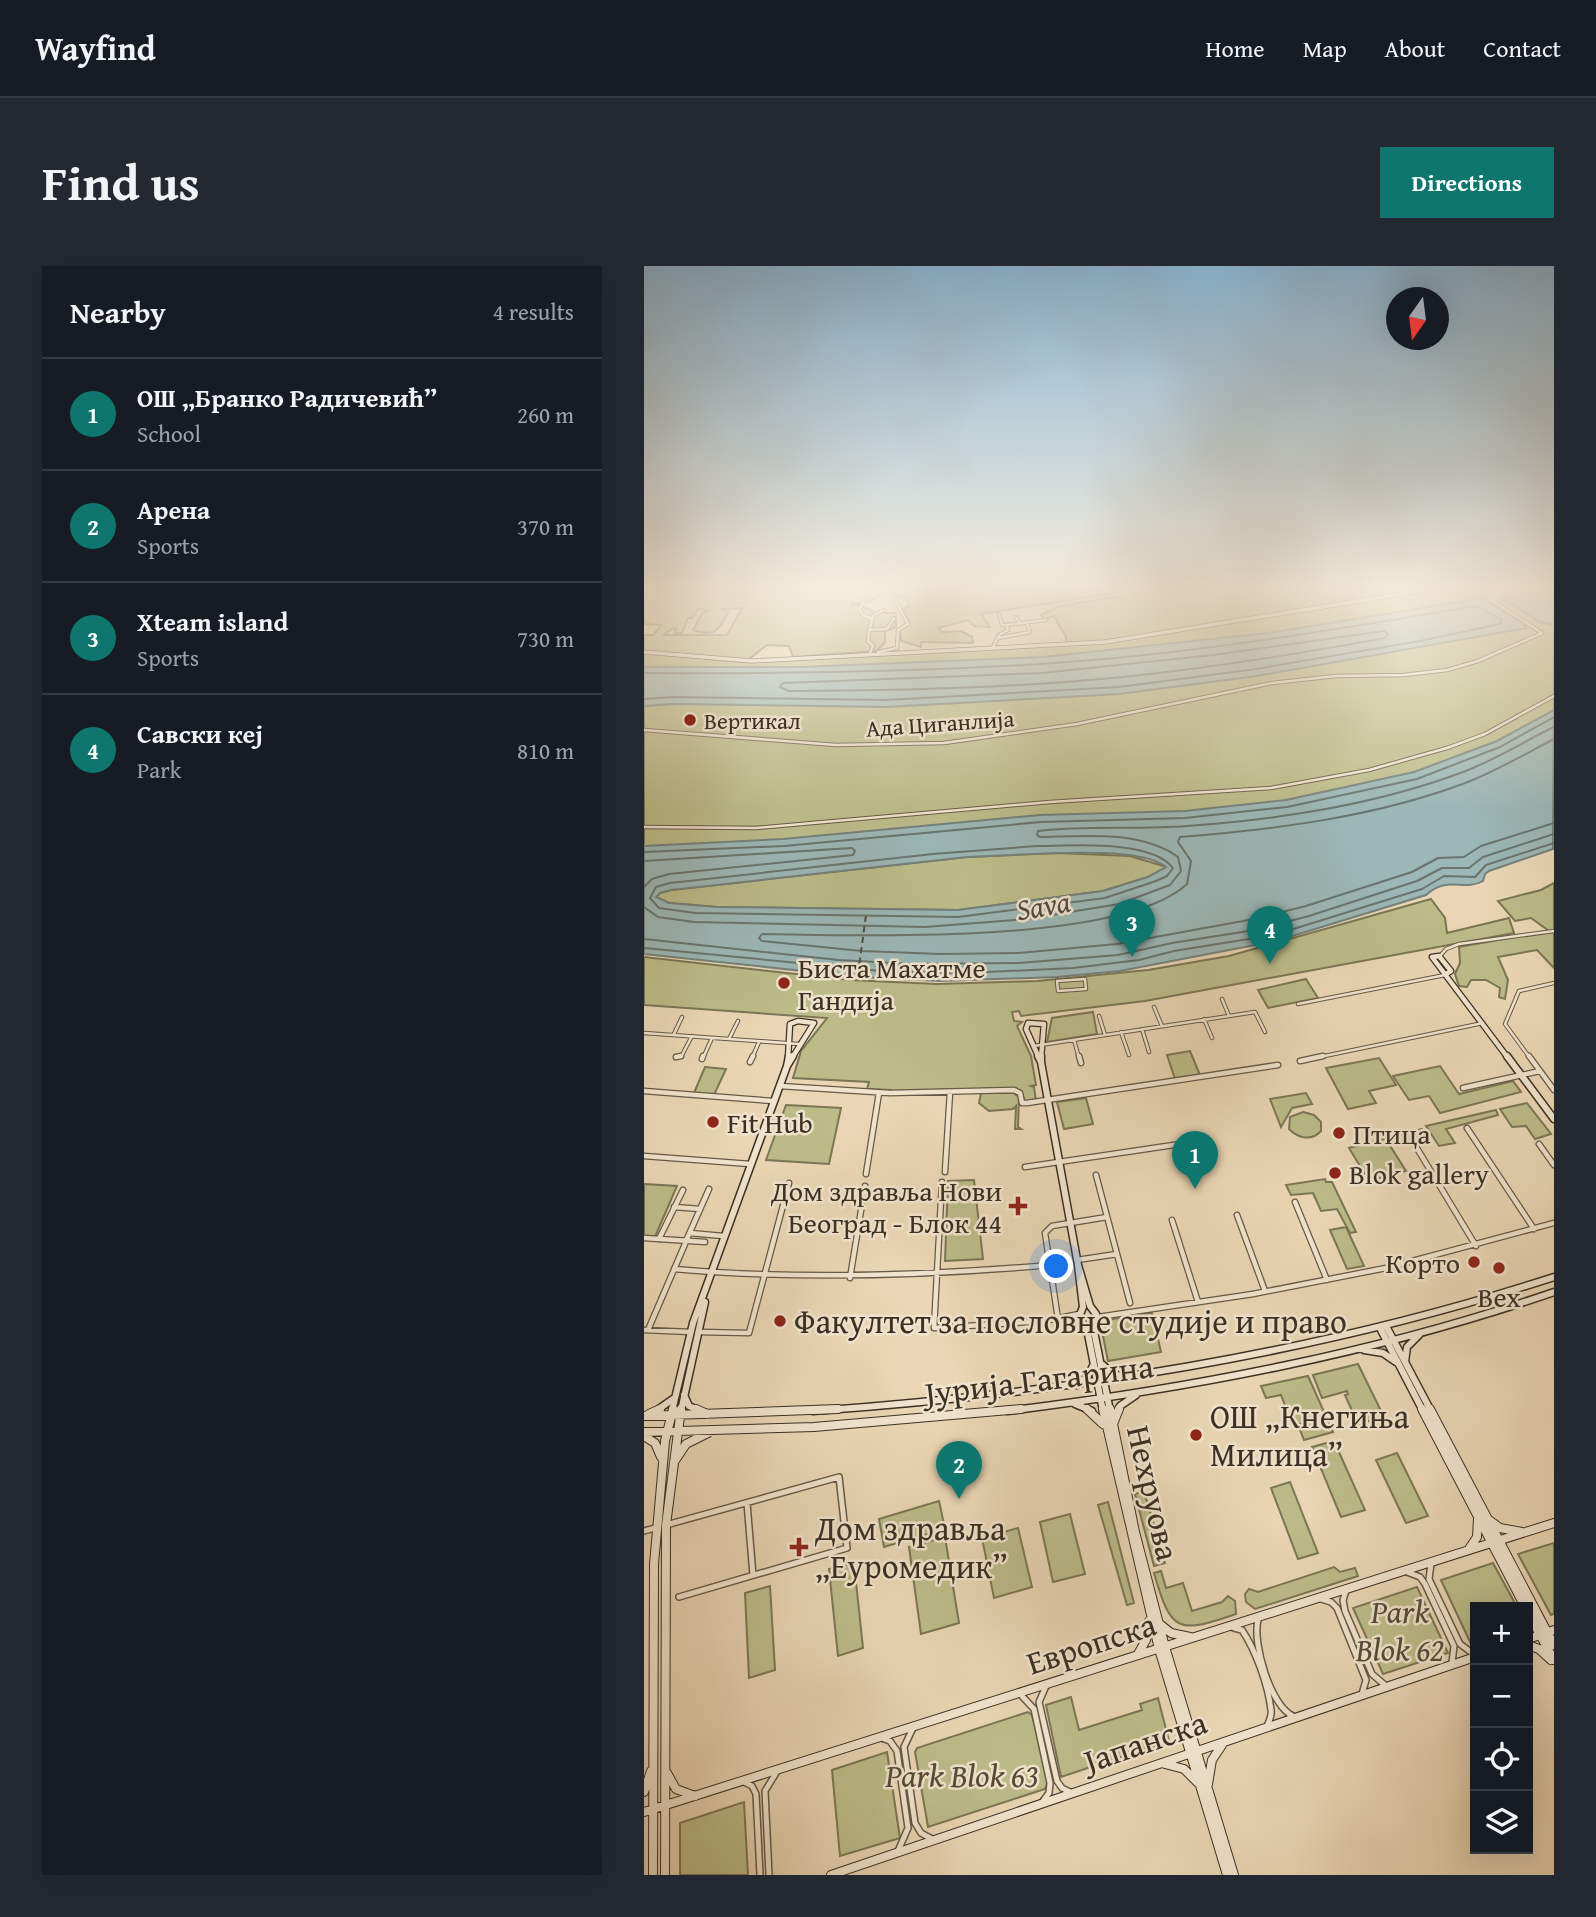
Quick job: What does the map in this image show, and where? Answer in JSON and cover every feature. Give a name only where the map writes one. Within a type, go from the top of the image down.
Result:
[{"type":"street","name":"Ада Циганлија","points":[[644,730],[824,745],[944,743],[1064,727],[1234,690],[1325,677],[1438,671],[1478,661]]},
{"type":"street","points":[[644,827],[756,828],[905,813],[1294,784],[1368,770],[1462,743],[1485,734],[1554,696]]},
{"type":"street","points":[[1298,1004],[1446,974],[1451,971],[1440,956],[1446,949],[1459,944],[1554,930]]},
{"type":"street","points":[[1446,974],[1554,1119]]},
{"type":"street","points":[[1084,979],[1086,989],[1058,991],[1057,981],[1084,979]]},
{"type":"street","points":[[1554,984],[1520,991],[1506,1022],[1506,1027],[1554,1090]]},
{"type":"street","points":[[1222,999],[1229,1016]]},
{"type":"street","points":[[1154,1007],[1162,1026]]},
{"type":"street","points":[[1033,1046],[1255,1012],[1265,1032]]},
{"type":"street","points":[[1099,1016],[1105,1035]]},
{"type":"street","points":[[673,1035],[682,1017]]},
{"type":"street","points":[[1204,1020],[1212,1038]]},
{"type":"street","points":[[729,1039],[738,1021]]},
{"type":"street","points":[[665,1875],[666,1524],[676,1432],[675,1416],[694,1332],[712,1273],[787,1066],[791,1022],[814,1023],[787,1066]]},
{"type":"street","name":"Нехруова","points":[[1041,1062],[1025,1026],[1036,1022],[1044,1024],[1041,1062],[1077,1262],[1080,1317],[1097,1363],[1149,1611],[1234,1875]]},
{"type":"street","points":[[1300,1060],[1483,1023]]},
{"type":"street","points":[[652,1033],[655,1027]]},
{"type":"street","points":[[1142,1029],[1149,1052]]},
{"type":"street","points":[[644,1032],[799,1044]]},
{"type":"street","points":[[1121,1032],[1129,1055]]},
{"type":"street","points":[[676,1057],[681,1057],[692,1036]]},
{"type":"street","points":[[702,1059],[712,1038]]},
{"type":"street","points":[[1074,1040],[1081,1063]]},
{"type":"street","points":[[750,1062],[759,1041]]},
{"type":"street","points":[[780,1086],[880,1092],[1014,1090],[1020,1093],[1022,1103],[1278,1065]]},
{"type":"street","points":[[1463,1088],[1540,1071]]},
{"type":"street","points":[[644,1091],[775,1101]]},
{"type":"street","points":[[866,1174],[880,1092]]},
{"type":"street","points":[[945,1172],[950,1092]]},
{"type":"street","points":[[1467,1128],[1534,1228]]},
{"type":"street","points":[[1412,1140],[1476,1246]]},
{"type":"street","points":[[1025,1167],[1060,1164],[1194,1142]]},
{"type":"street","points":[[1539,1144],[1553,1163]]},
{"type":"street","points":[[644,1156],[752,1164]]},
{"type":"street","points":[[1096,1175],[1130,1303]]},
{"type":"street","points":[[942,1182],[934,1328],[1096,1315]]},
{"type":"street","points":[[709,1189],[646,1330],[749,1333],[789,1183]]},
{"type":"street","points":[[850,1278],[865,1185]]},
{"type":"street","points":[[659,1239],[682,1190]]},
{"type":"street","points":[[1295,1202],[1327,1280]]},
{"type":"street","points":[[674,1207],[700,1209]]},
{"type":"street","points":[[1237,1215],[1265,1291]]},
{"type":"street","points":[[1058,1319],[1045,1233],[1052,1226],[1107,1217]]},
{"type":"street","points":[[1172,1220],[1198,1302]]},
{"type":"street","name":"Јурија Гагарина","points":[[1096,1315],[1198,1302],[1327,1280],[1476,1246],[1554,1223]]},
{"type":"street","points":[[690,1233],[725,1237]]},
{"type":"street","points":[[644,1238],[705,1242]]},
{"type":"street","points":[[1077,1262],[1117,1254]]},
{"type":"street","name":"Нехруова","points":[[1077,1262],[1096,1315],[1097,1363]]},
{"type":"street","points":[[674,1269],[764,1277],[850,1278],[936,1275],[1050,1265]]},
{"type":"street","name":"Јурија Гагарина","points":[[644,1416],[881,1406],[1101,1383],[1275,1352],[1383,1327],[1554,1277]]},
{"type":"street","name":"Јурија Гагарина","points":[[644,1434],[877,1423],[1069,1403],[1142,1392],[1354,1350],[1554,1293]]},
{"type":"street","points":[[1080,1317],[1096,1315]]},
{"type":"street","points":[[1383,1327],[1481,1514],[1523,1602]]},
{"type":"street","points":[[1403,1366],[1409,1344],[1426,1331]]},
{"type":"street","points":[[1354,1350],[1383,1353],[1403,1366]]},
{"type":"street","points":[[1074,1386],[1087,1377],[1097,1363],[1114,1375],[1138,1377]]},
{"type":"street","points":[[1069,1403],[1091,1411],[1109,1428],[1120,1406],[1142,1392]]},
{"type":"street","points":[[679,1393],[693,1409],[717,1415]]},
{"type":"street","points":[[644,1416],[665,1407],[679,1393]]},
{"type":"street","points":[[653,1875],[648,1811],[653,1764],[655,1527],[667,1432],[675,1416]]},
{"type":"street","name":"Нехруова","points":[[1109,1428],[1158,1622],[1162,1648]]},
{"type":"street","points":[[673,1464],[686,1444],[714,1431]]},
{"type":"street","points":[[644,1434],[655,1443],[662,1462]]},
{"type":"street","points":[[644,1531],[839,1477],[846,1548],[679,1597]]},
{"type":"street","points":[[747,1503],[753,1575]]},
{"type":"street","points":[[1481,1514],[1500,1528],[1525,1532]]},
{"type":"street","points":[[1468,1550],[1478,1535],[1481,1514]]},
{"type":"street","name":"Европска","points":[[648,1811],[1554,1523]]},
{"type":"street","points":[[1495,1542],[1554,1645]]},
{"type":"street","points":[[1432,1562],[1428,1570],[1431,1583],[1460,1644],[1470,1652]]},
{"type":"street","points":[[1404,1571],[1415,1574],[1425,1584],[1454,1646],[1451,1665]]},
{"type":"street","points":[[1347,1589],[1343,1600],[1345,1611],[1372,1674],[1387,1687]]},
{"type":"street","points":[[1318,1598],[1331,1602],[1337,1608],[1366,1681],[1361,1696]]},
{"type":"street","points":[[1136,1656],[1146,1640],[1149,1611]]},
{"type":"street","points":[[1262,1616],[1256,1624],[1256,1636],[1279,1705],[1289,1715],[1299,1717]]},
{"type":"street","points":[[1533,1618],[1547,1632],[1554,1661]]},
{"type":"street","points":[[1158,1622],[1171,1633],[1196,1637]]},
{"type":"street","points":[[1229,1626],[1241,1630],[1250,1642],[1272,1709],[1272,1717],[1265,1728]]},
{"type":"street","points":[[1533,1647],[1554,1661]]},
{"type":"street","name":"Јапанска","points":[[831,1875],[1470,1658]]},
{"type":"street","points":[[1047,1684],[1039,1702],[1057,1781],[1062,1788],[1073,1793]]},
{"type":"street","points":[[1018,1693],[1027,1699],[1034,1709],[1050,1783],[1049,1793],[1040,1805]]},
{"type":"street","points":[[914,1727],[904,1747],[915,1823],[921,1833],[935,1840]]},
{"type":"street","points":[[878,1738],[890,1741],[897,1751],[908,1828],[906,1838],[897,1853]]},
{"type":"street","points":[[1162,1763],[1184,1769],[1205,1788],[1214,1753],[1227,1741]]},
{"type":"street","points":[[665,1761],[671,1784],[682,1793],[695,1796]]},
{"type":"street","points":[[644,1792],[653,1764]]},
{"type":"street","points":[[769,1875],[765,1791],[769,1780],[780,1769]]},
{"type":"street","points":[[741,1781],[752,1786],[756,1794],[760,1875]]},
{"type":"street","name":"Нехруова","points":[[1205,1788],[1227,1875]]},
{"type":"green space","points":[[644,661],[1554,661],[1554,725],[1311,808],[644,857]]},
{"type":"green space","points":[[1057,853],[1130,856],[1167,867],[1148,877],[1103,891],[958,910],[717,907],[669,903],[656,897],[671,890],[967,857]]},
{"type":"green space","points":[[1554,883],[1554,968],[1537,950],[1498,957],[1508,980],[1505,999],[1499,997],[1500,988],[1486,980],[1471,980],[1467,987],[1459,986],[1455,974],[1460,963],[1459,947],[1549,931],[1531,918],[1515,921],[1498,901],[1541,890]]},
{"type":"green space","points":[[1431,899],[1445,918],[1447,933],[1509,918],[1514,933],[1145,1001],[1021,1016],[1019,1011],[1012,1012],[1014,1021],[1022,1022],[1017,1026],[1031,1056],[1036,1085],[1031,1086],[1034,1087],[1036,1101],[1025,1101],[1021,1091],[1015,1088],[890,1091],[892,1090],[867,1089],[869,1082],[793,1078],[801,1051],[827,1018],[644,1005],[644,957],[850,980],[937,984],[1037,981],[1148,970],[1229,956]]},
{"type":"green space","points":[[1306,979],[1318,998],[1268,1008],[1258,990]]},
{"type":"green space","points":[[1093,1012],[1097,1034],[1047,1042],[1052,1018]]},
{"type":"green space","points":[[1190,1051],[1200,1075],[1175,1079],[1167,1055]]},
{"type":"green space","points":[[1379,1058],[1396,1085],[1369,1091],[1376,1103],[1348,1109],[1326,1068]]},
{"type":"green space","points":[[1440,1066],[1459,1094],[1513,1081],[1521,1092],[1440,1113],[1429,1096],[1409,1100],[1393,1076]]},
{"type":"green space","points":[[705,1067],[726,1069],[714,1095],[694,1093]]},
{"type":"green space","points":[[1011,1091],[1019,1097],[1018,1127],[1021,1129],[1015,1129],[1016,1106],[1013,1109],[989,1111],[979,1103],[981,1093]]},
{"type":"green space","points":[[1306,1093],[1312,1104],[1292,1108],[1281,1127],[1270,1099]]},
{"type":"green space","points":[[1086,1098],[1093,1124],[1064,1129],[1057,1102]]},
{"type":"green space","points":[[1527,1103],[1551,1134],[1535,1139],[1526,1126],[1512,1127],[1500,1109]]},
{"type":"green space","points":[[786,1105],[841,1108],[829,1164],[766,1160]]},
{"type":"green space","points":[[1496,1110],[1498,1115],[1446,1129],[1455,1143],[1439,1146],[1426,1126]]},
{"type":"green space","points":[[1303,1112],[1314,1115],[1321,1122],[1321,1131],[1314,1136],[1301,1137],[1289,1129],[1290,1117]]},
{"type":"green space","points":[[1422,1129],[1425,1134],[1389,1144],[1406,1171],[1369,1181],[1349,1148]]},
{"type":"green space","points":[[1325,1179],[1326,1182],[1332,1182],[1356,1232],[1350,1233],[1337,1209],[1321,1211],[1313,1193],[1291,1195],[1286,1185]]},
{"type":"green space","points":[[974,1180],[983,1259],[945,1261],[948,1181]]},
{"type":"green space","points":[[644,1184],[677,1186],[655,1237],[644,1236]]},
{"type":"green space","points":[[1346,1227],[1364,1266],[1347,1269],[1330,1230]]},
{"type":"green space","points":[[1152,1313],[1161,1352],[1108,1361],[1100,1321]]},
{"type":"green space","points":[[1358,1364],[1384,1417],[1358,1424],[1345,1395],[1348,1394],[1347,1391],[1322,1398],[1313,1375]]},
{"type":"green space","points":[[1308,1376],[1333,1432],[1304,1440],[1299,1427],[1301,1424],[1293,1426],[1281,1395],[1266,1398],[1261,1386]]},
{"type":"green space","points":[[1334,1441],[1365,1510],[1341,1517],[1312,1447]]},
{"type":"green space","points":[[1397,1453],[1428,1516],[1406,1523],[1376,1460]]},
{"type":"green space","points":[[1290,1482],[1318,1553],[1298,1559],[1271,1488]]},
{"type":"green space","points":[[1144,1491],[1165,1563],[1154,1566],[1135,1494]]},
{"type":"green space","points":[[939,1501],[945,1529],[884,1547],[879,1519]]},
{"type":"green space","points":[[1108,1502],[1134,1603],[1127,1605],[1098,1505]]},
{"type":"green space","points":[[1070,1514],[1085,1574],[1053,1582],[1040,1522]]},
{"type":"green space","points":[[1018,1528],[1032,1587],[994,1598],[982,1538]]},
{"type":"green space","points":[[945,1537],[959,1623],[921,1634],[909,1547]]},
{"type":"green space","points":[[1554,1543],[1554,1614],[1551,1615],[1518,1554]]},
{"type":"green space","points":[[854,1563],[863,1648],[838,1656],[829,1569]]},
{"type":"green space","points":[[1493,1563],[1514,1602],[1470,1602],[1470,1642],[1441,1580]]},
{"type":"green space","points":[[1334,1567],[1340,1572],[1355,1568],[1358,1576],[1255,1609],[1246,1602],[1245,1594],[1249,1589],[1258,1592]]},
{"type":"green space","points":[[1161,1571],[1166,1588],[1183,1583],[1192,1611],[1222,1602],[1228,1596],[1235,1601],[1236,1614],[1201,1624],[1180,1624],[1172,1618],[1160,1593],[1154,1573]]},
{"type":"green space","points":[[770,1586],[775,1670],[749,1678],[745,1593]]},
{"type":"green space","name":"Park Blok 62","points":[[1417,1587],[1448,1653],[1383,1674],[1353,1608]]},
{"type":"green space","points":[[1071,1697],[1079,1730],[1142,1710],[1140,1704],[1158,1698],[1169,1741],[1061,1777],[1046,1705]]},
{"type":"green space","name":"Park Blok 63","points":[[1028,1712],[1032,1715],[1048,1781],[1045,1789],[928,1827],[915,1752],[917,1748]]},
{"type":"green space","points":[[887,1752],[900,1838],[840,1856],[832,1770]]},
{"type":"green space","points":[[744,1802],[748,1875],[680,1875],[680,1823]]},
{"type":"water","points":[[944,661],[1341,661],[1257,676],[1119,694],[886,707],[674,704],[644,706],[644,667],[801,667]]},
{"type":"water","name":"Sava","points":[[1554,710],[1553,849],[1489,871],[1483,881],[1476,884],[1441,886],[1426,895],[1276,941],[1120,971],[1057,977],[940,981],[859,977],[644,954],[644,846],[783,839],[1040,815],[1185,811],[1286,800],[1414,772],[1497,741]],"holes":[[[1069,853],[1129,855],[1166,867],[1148,877],[1103,891],[958,910],[717,907],[669,903],[656,897],[671,890],[967,857]]]},
{"type":"ferry route","points":[[858,974],[866,915]]},
{"type":"place","name":"Вертикал","points":[[690,720]]},
{"type":"place","name":"Xteam island","points":[[1132,957]]},
{"type":"place","name":"Савски кеј","points":[[1270,964]]},
{"type":"place","name":"Биста Махатме Гандија","points":[[784,983]]},
{"type":"place","name":"Fit Hub","points":[[713,1122]]},
{"type":"place","name":"Птица","points":[[1339,1133]]},
{"type":"place","name":"Blok gallery","points":[[1335,1173]]},
{"type":"place","name":"ОШ „Бранко Радичевић”","points":[[1195,1189]]},
{"type":"place","name":"Дом здравља Нови Београд - Блок 44","points":[[1018,1206]]},
{"type":"place","name":"Корто","points":[[1474,1262]]},
{"type":"place","name":"Bex","points":[[1499,1268]]},
{"type":"place","name":"Факултет за пословне студије и право","points":[[780,1321]]},
{"type":"place","name":"ОШ „Кнегиња Милица”","points":[[1196,1435]]},
{"type":"place","name":"Арена","points":[[959,1499]]},
{"type":"place","name":"Дом здравља „Еуромедик”","points":[[799,1547]]}]
